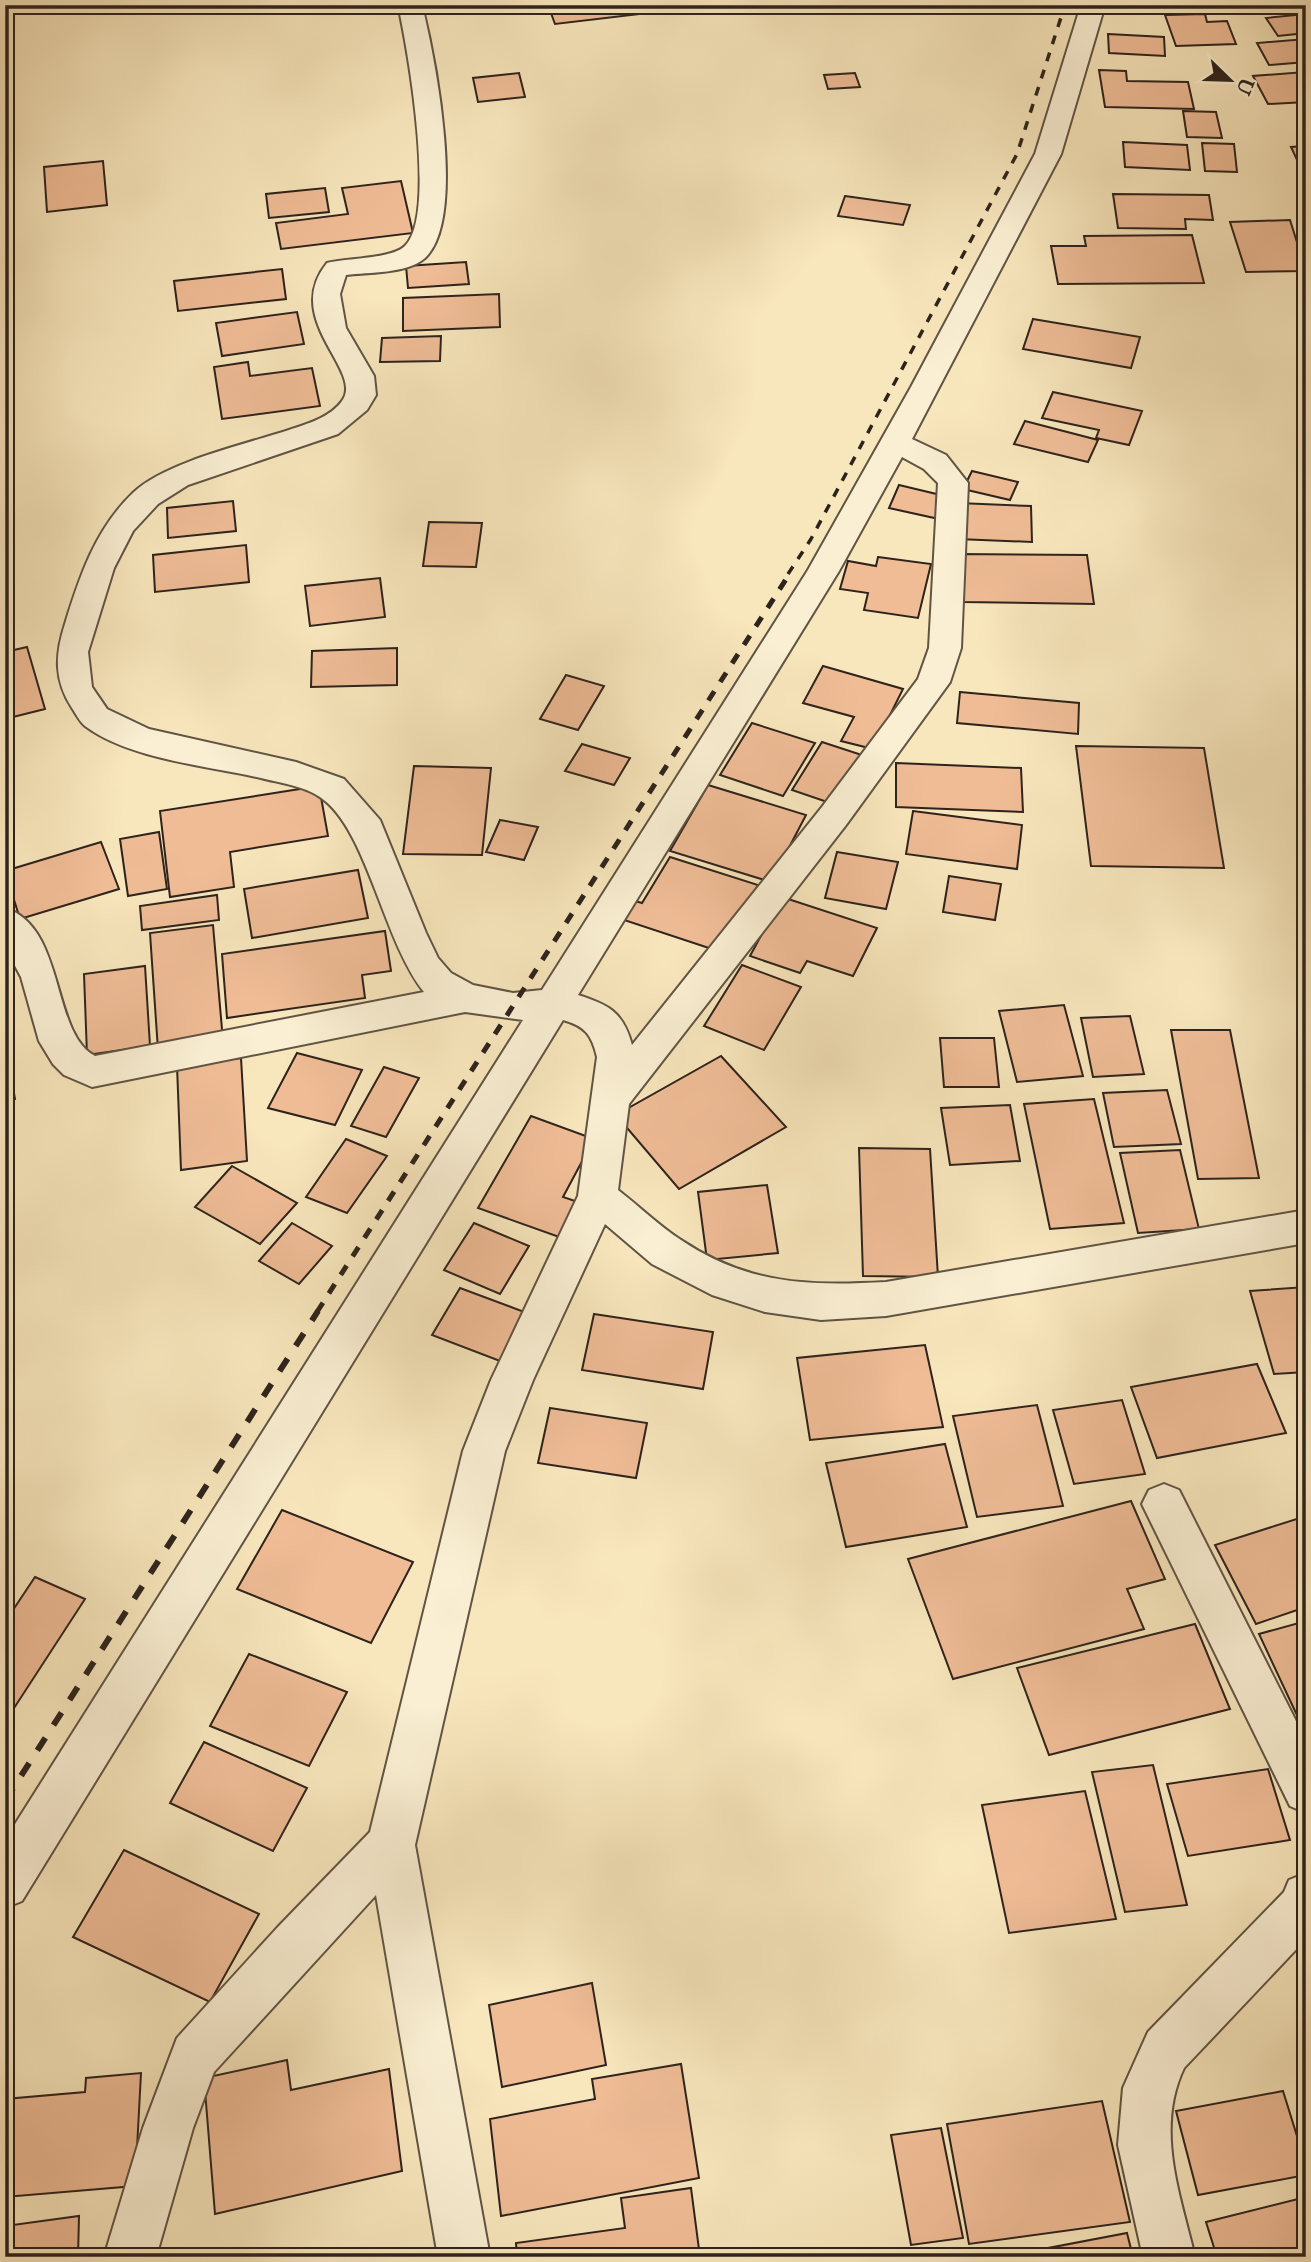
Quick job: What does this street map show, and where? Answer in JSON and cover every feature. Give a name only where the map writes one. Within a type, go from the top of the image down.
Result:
[{"type":"street","points":[[410,5],[431,109],[430,220],[425,242],[414,253],[337,269],[330,279],[326,294],[332,328],[359,376],[360,395],[352,410],[327,427],[177,478],[147,497],[120,526],[98,568],[72,652],[76,688],[95,717],[140,739],[296,774],[332,788],[363,820],[424,966],[438,983],[465,998],[513,1007],[555,1003],[592,1014],[609,1030],[616,1057],[597,1196],[512,1380],[484,1451],[391,1845],[464,2257]]},
{"type":"street","points":[[5,1884],[823,571],[894,444],[1048,154],[1093,5]]},
{"type":"street","points":[[611,1099],[834,816],[933,682],[945,648],[953,483],[943,465],[920,452],[894,444]]},
{"type":"street","points":[[5,921],[34,963],[62,1054],[76,1067],[92,1072],[465,998]]},
{"type":"street","points":[[597,1196],[666,1252],[712,1278],[765,1295],[821,1303],[886,1299],[1306,1226]]},
{"type":"street","points":[[1164,1504],[1306,1790]]},
{"type":"street","points":[[130,2257],[168,2128],[195,2056],[294,1945],[391,1845]]},
{"type":"street","points":[[1169,2257],[1143,2145],[1148,2088],[1166,2050],[1303,1908],[1306,1897]]},
{"type":"building","points":[[548,5],[716,5],[555,24]]},
{"type":"building","points":[[1205,14],[1207,22],[1227,21],[1236,44],[1176,46],[1165,15]]},
{"type":"building","points":[[1306,14],[1306,33],[1278,36],[1266,18]]},
{"type":"building","points":[[1108,34],[1164,37],[1165,56],[1109,53]]},
{"type":"building","points":[[1306,39],[1306,62],[1269,65],[1257,43]]},
{"type":"building","points":[[1099,70],[1126,71],[1127,81],[1188,82],[1194,109],[1105,107]]},
{"type":"building","points":[[1305,72],[1306,102],[1268,104],[1253,76]]},
{"type":"building","points":[[519,73],[525,97],[478,102],[473,78]]},
{"type":"building","points":[[855,73],[860,87],[828,89],[824,75]]},
{"type":"building","points":[[1183,111],[1216,112],[1222,138],[1187,137]]},
{"type":"building","points":[[1123,142],[1187,145],[1190,170],[1125,167]]},
{"type":"building","points":[[1202,143],[1234,144],[1237,172],[1205,171]]},
{"type":"building","points":[[1306,146],[1306,177],[1305,177],[1291,147]]},
{"type":"building","points":[[103,161],[107,205],[47,212],[44,167]]},
{"type":"building","points":[[401,181],[413,233],[281,249],[276,223],[348,214],[342,188]]},
{"type":"building","points":[[325,188],[329,212],[269,218],[266,194]]},
{"type":"building","points":[[1113,194],[1209,195],[1213,220],[1185,219],[1186,229],[1118,228]]},
{"type":"building","points":[[845,196],[910,205],[903,225],[838,216]]},
{"type":"building","points":[[1290,220],[1306,271],[1246,272],[1230,222]]},
{"type":"building","points":[[1192,235],[1204,283],[1058,284],[1051,246],[1086,246],[1084,236]]},
{"type":"building","points":[[466,262],[469,284],[408,288],[406,266]]},
{"type":"building","points":[[282,269],[286,299],[178,311],[174,281]]},
{"type":"building","points":[[499,294],[500,327],[403,331],[403,298]]},
{"type":"building","points":[[297,312],[304,344],[222,356],[216,323]]},
{"type":"building","points":[[1033,319],[1140,337],[1131,368],[1023,349]]},
{"type":"building","points":[[441,336],[440,361],[380,362],[382,338]]},
{"type":"building","points":[[248,362],[250,376],[312,368],[320,406],[222,419],[214,367]]},
{"type":"building","points":[[1053,392],[1142,411],[1129,445],[1096,438],[1099,430],[1042,418]]},
{"type":"building","points":[[1025,421],[1098,440],[1088,462],[1014,444]]},
{"type":"building","points":[[972,471],[1018,482],[1010,500],[963,489]]},
{"type":"building","points":[[899,485],[949,497],[939,519],[889,508]]},
{"type":"building","points":[[233,501],[236,531],[168,538],[167,508]]},
{"type":"building","points":[[958,503],[1031,506],[1032,542],[958,539]]},
{"type":"building","points":[[429,522],[482,523],[476,567],[423,566]]},
{"type":"building","points":[[246,545],[249,582],[155,592],[153,555]]},
{"type":"building","points":[[958,554],[1087,555],[1094,604],[963,602]]},
{"type":"building","points":[[878,557],[931,564],[918,618],[864,610],[868,593],[840,589],[848,561],[876,566]]},
{"type":"building","points":[[380,578],[385,617],[310,626],[305,586]]},
{"type":"building","points":[[27,647],[45,709],[5,719],[5,652]]},
{"type":"building","points":[[397,648],[397,685],[311,687],[312,651]]},
{"type":"building","points":[[823,666],[903,689],[873,749],[841,741],[854,717],[803,703]]},
{"type":"building","points":[[566,675],[604,686],[578,730],[540,719]]},
{"type":"building","points":[[960,692],[1079,703],[1078,734],[957,723]]},
{"type":"building","points":[[752,723],[815,743],[783,796],[720,775]]},
{"type":"building","points":[[822,742],[865,756],[836,805],[792,790]]},
{"type":"building","points":[[582,744],[630,758],[614,785],[565,771]]},
{"type":"building","points":[[1076,746],[1204,748],[1224,868],[1091,866]]},
{"type":"building","points":[[896,763],[1021,768],[1023,812],[896,807]]},
{"type":"building","points":[[414,766],[491,768],[482,855],[403,854]]},
{"type":"building","points":[[708,785],[806,815],[771,882],[670,851]]},
{"type":"building","points":[[319,786],[328,836],[230,852],[234,887],[170,897],[160,811]]},
{"type":"building","points":[[913,811],[1022,825],[1017,869],[906,854]]},
{"type":"building","points":[[500,820],[538,827],[524,860],[486,852]]},
{"type":"building","points":[[159,832],[167,889],[128,896],[120,839]]},
{"type":"building","points":[[101,842],[119,889],[20,919],[5,871]]},
{"type":"building","points":[[837,852],[898,862],[886,909],[825,898]]},
{"type":"building","points":[[670,857],[758,885],[721,952],[621,919],[632,900],[642,903]]},
{"type":"building","points":[[358,870],[368,918],[252,938],[244,889]]},
{"type":"building","points":[[949,876],[1001,884],[995,920],[943,912]]},
{"type":"building","points":[[217,895],[219,920],[142,930],[140,906]]},
{"type":"building","points":[[782,897],[877,928],[853,976],[807,961],[800,973],[750,956]]},
{"type":"building","points":[[213,925],[223,1041],[158,1050],[150,933]]},
{"type":"building","points":[[385,931],[391,971],[362,975],[365,998],[227,1018],[222,954]]},
{"type":"building","points":[[5,942],[12,997],[5,998]]},
{"type":"building","points":[[742,965],[801,987],[764,1050],[704,1026]]},
{"type":"building","points":[[145,966],[150,1046],[87,1055],[84,974]]},
{"type":"building","points":[[1064,1005],[1083,1076],[1017,1082],[999,1011]]},
{"type":"building","points":[[1130,1016],[1144,1074],[1093,1077],[1081,1018]]},
{"type":"building","points":[[1171,1030],[1230,1030],[1259,1178],[1198,1179]]},
{"type":"building","points":[[940,1038],[994,1038],[999,1087],[944,1087]]},
{"type":"building","points":[[297,1053],[362,1070],[335,1125],[268,1108]]},
{"type":"building","points":[[721,1056],[786,1127],[679,1189],[616,1115]]},
{"type":"building","points":[[8,1058],[15,1099],[5,1101],[5,1059]]},
{"type":"building","points":[[241,1058],[247,1161],[181,1170],[177,1066]]},
{"type":"building","points":[[384,1067],[419,1078],[386,1137],[351,1126]]},
{"type":"building","points":[[1167,1090],[1181,1144],[1114,1147],[1103,1093]]},
{"type":"building","points":[[1094,1099],[1124,1223],[1050,1229],[1024,1104]]},
{"type":"building","points":[[1010,1105],[1020,1161],[950,1165],[941,1108]]},
{"type":"building","points":[[531,1116],[594,1139],[563,1197],[581,1203],[562,1238],[478,1208]]},
{"type":"building","points":[[346,1139],[387,1156],[347,1213],[306,1197]]},
{"type":"building","points":[[859,1148],[930,1149],[938,1277],[863,1276]]},
{"type":"building","points":[[1180,1150],[1199,1229],[1138,1233],[1120,1153]]},
{"type":"building","points":[[232,1166],[297,1203],[260,1244],[195,1207]]},
{"type":"building","points":[[767,1185],[778,1253],[707,1260],[698,1192]]},
{"type":"building","points":[[292,1223],[332,1246],[299,1284],[259,1261]]},
{"type":"building","points":[[474,1223],[529,1246],[500,1294],[444,1270]]},
{"type":"building","points":[[1306,1287],[1306,1372],[1274,1374],[1250,1291]]},
{"type":"building","points":[[460,1288],[527,1313],[500,1361],[432,1335]]},
{"type":"building","points":[[594,1314],[713,1332],[703,1389],[582,1370]]},
{"type":"building","points":[[925,1345],[943,1427],[810,1440],[797,1358]]},
{"type":"building","points":[[1257,1364],[1286,1433],[1157,1458],[1131,1387]]},
{"type":"building","points":[[1122,1400],[1145,1474],[1074,1484],[1053,1410]]},
{"type":"building","points":[[1037,1405],[1063,1506],[977,1517],[953,1416]]},
{"type":"building","points":[[550,1408],[647,1423],[636,1478],[538,1463]]},
{"type":"building","points":[[945,1444],[967,1527],[846,1547],[826,1463]]},
{"type":"building","points":[[1131,1501],[1165,1579],[1127,1589],[1144,1629],[953,1679],[908,1559]]},
{"type":"building","points":[[282,1510],[413,1562],[371,1643],[237,1589]]},
{"type":"building","points":[[1306,1516],[1306,1607],[1256,1624],[1215,1545]]},
{"type":"building","points":[[35,1577],[85,1599],[5,1722],[5,1622]]},
{"type":"building","points":[[1306,1621],[1306,1724],[1302,1726],[1259,1634]]},
{"type":"building","points":[[1195,1624],[1230,1709],[1049,1755],[1017,1668]]},
{"type":"building","points":[[249,1654],[347,1692],[309,1766],[210,1726]]},
{"type":"building","points":[[204,1742],[307,1788],[273,1851],[170,1803]]},
{"type":"building","points":[[1153,1765],[1187,1905],[1125,1912],[1092,1772]]},
{"type":"building","points":[[1268,1769],[1290,1840],[1188,1856],[1167,1784]]},
{"type":"building","points":[[1085,1791],[1116,1919],[1009,1933],[982,1805]]},
{"type":"building","points":[[124,1850],[259,1914],[210,2002],[73,1937]]},
{"type":"building","points":[[592,1983],[606,2065],[502,2087],[489,2005]]},
{"type":"building","points":[[287,2060],[291,2090],[389,2069],[402,2171],[215,2214],[204,2078]]},
{"type":"building","points":[[681,2064],[699,2178],[501,2216],[490,2119],[595,2099],[592,2079]]},
{"type":"building","points":[[141,2073],[135,2186],[5,2197],[5,2099],[85,2092],[86,2078]]},
{"type":"building","points":[[1283,2091],[1306,2165],[1306,2175],[1198,2195],[1176,2111]]},
{"type":"building","points":[[1102,2101],[1130,2222],[969,2244],[947,2124]]},
{"type":"building","points":[[941,2128],[963,2238],[911,2245],[891,2135]]},
{"type":"building","points":[[691,2188],[700,2257],[517,2257],[516,2243],[625,2228],[621,2198]]},
{"type":"building","points":[[1306,2197],[1306,2257],[1217,2257],[1206,2222]]},
{"type":"building","points":[[79,2216],[78,2257],[5,2257],[5,2226]]},
{"type":"building","points":[[1127,2233],[1133,2257],[1001,2257]]},
{"type":"railway","points":[[788,574],[811,539],[1017,154],[1065,5]]},
{"type":"railway","points":[[317,1312],[790,573]]},
{"type":"railway","points":[[5,1801],[318,1311]]}]
